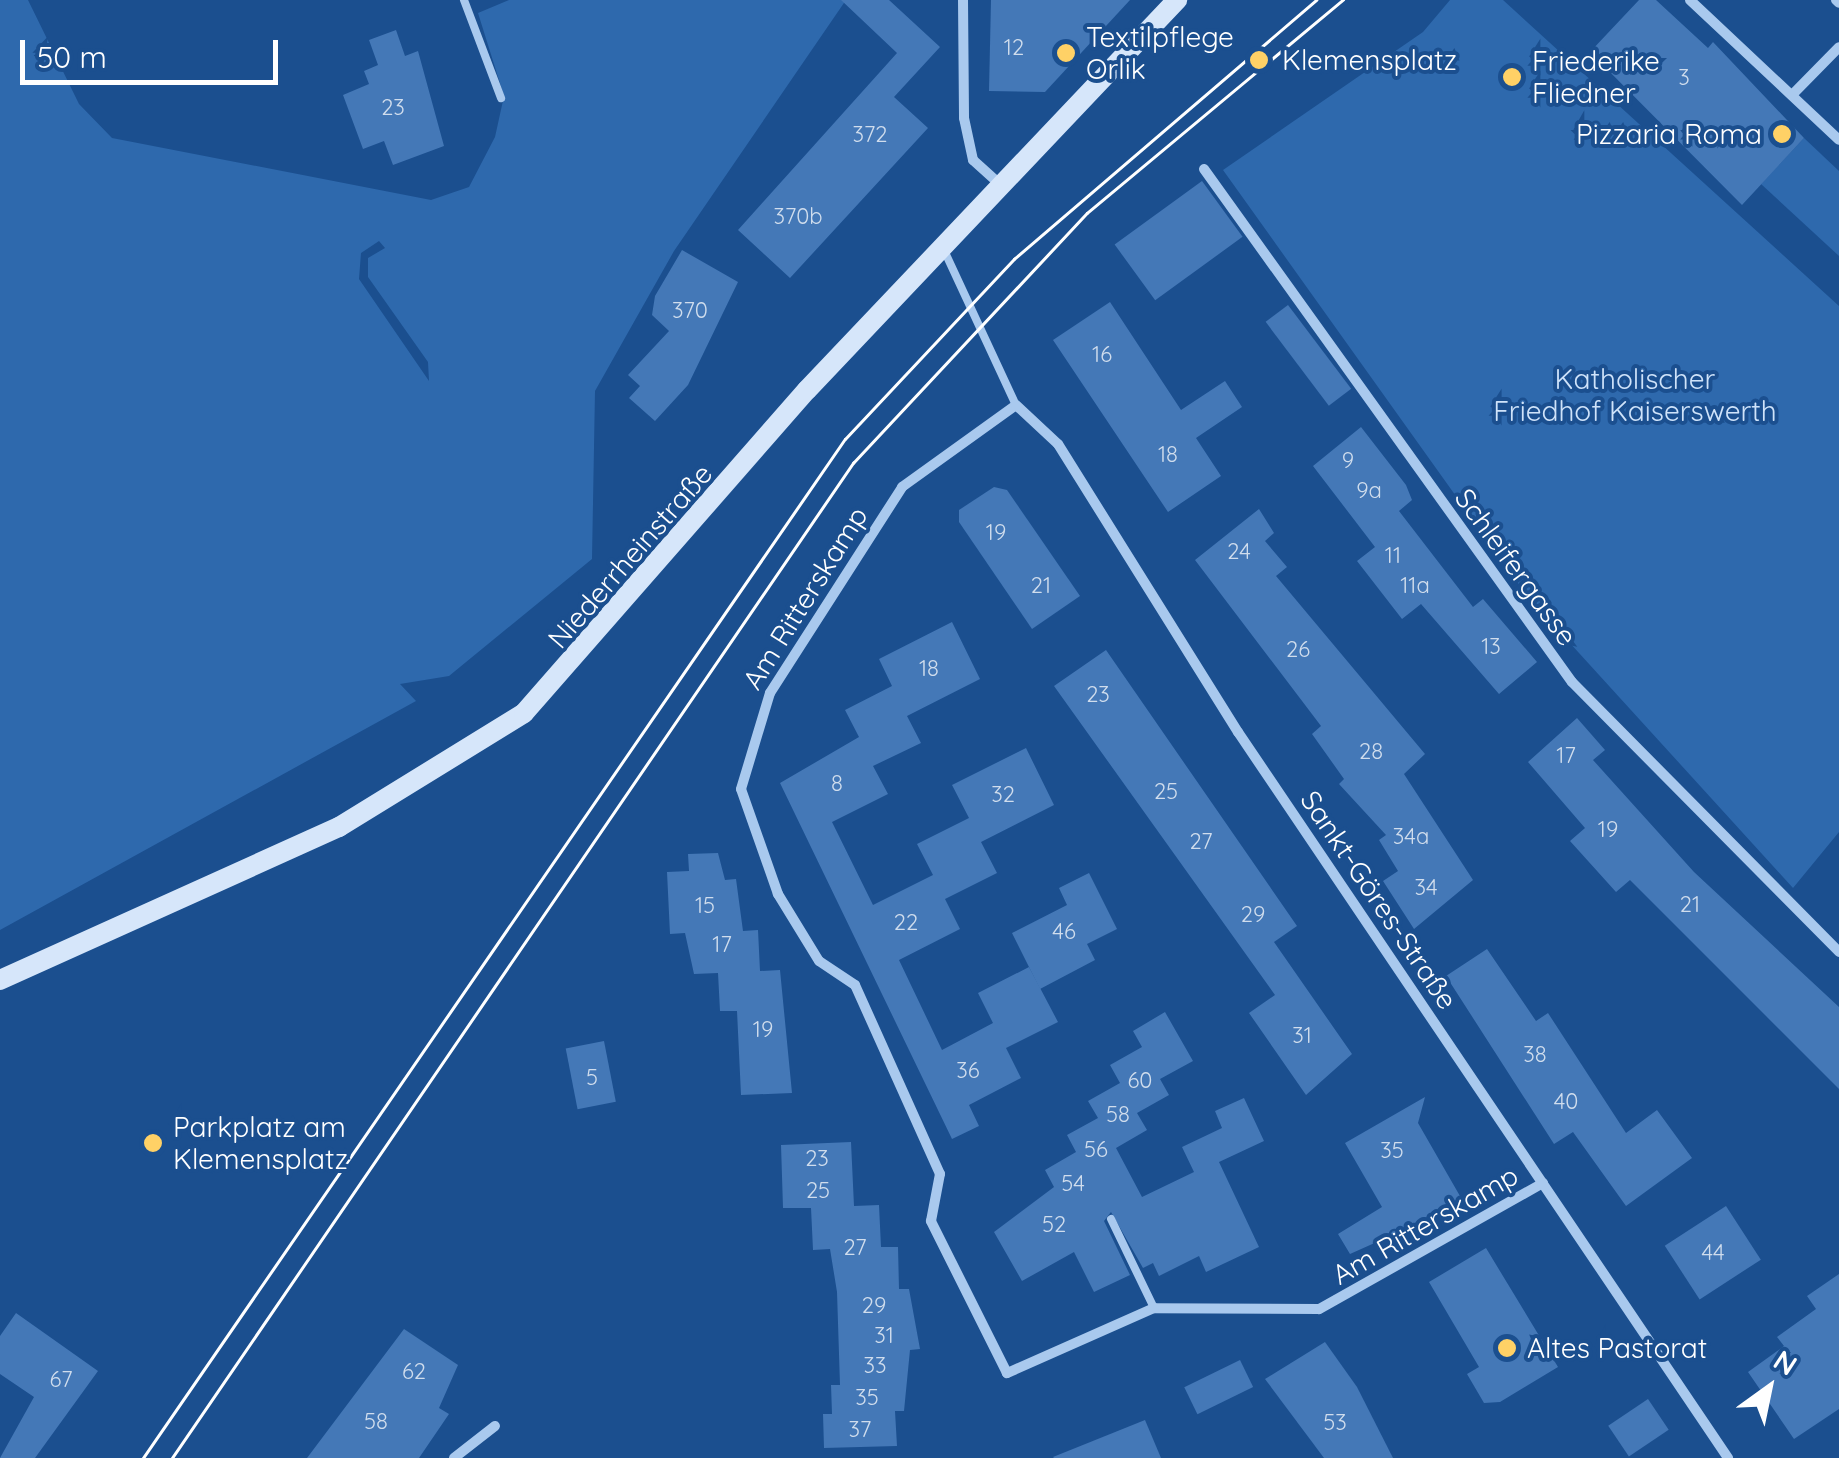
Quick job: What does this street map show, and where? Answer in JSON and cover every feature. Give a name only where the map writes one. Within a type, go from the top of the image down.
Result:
[{"type":"main road","name":"Niederrheinstraße","points":[[0,980],[339,827],[524,712],[943,248],[1177,0]]},
{"type":"street","points":[[963,0],[972,160],[1001,185]]},
{"type":"street","points":[[1690,0],[1839,140]]},
{"type":"street","points":[[1792,95],[1839,47]]},
{"type":"street","name":"Schleifergasse","points":[[1204,169],[1572,682],[1839,952]]},
{"type":"street","name":"Am Ritterskamp","points":[[1016,406],[902,487],[770,692],[744,762],[745,817],[819,961],[855,985],[940,1174],[931,1222],[1007,1374],[1154,1308],[1319,1310],[1543,1184]]},
{"type":"street","name":"Sankt-Göres-Straße","points":[[1016,406],[1058,444],[1238,732],[1728,1458]]},
{"type":"street","points":[[454,1458],[495,1426]]},
{"type":"lane","points":[[464,0],[501,98]]},
{"type":"lane","points":[[943,248],[1016,406]]},
{"type":"lane","points":[[1111,1219],[1154,1308]]},
{"type":"green space","points":[[0,0],[28,0],[79,104],[112,138],[431,200],[469,187],[495,137],[504,96],[478,13],[509,0],[846,0],[674,251],[595,391],[592,559],[449,676],[400,684],[416,701],[0,930]],"holes":[[[379,241],[385,248],[368,258],[368,277],[428,362],[429,381],[359,279],[361,253]]]},
{"type":"green space","name":"Katholischer Friedhof Kaiserswerth","points":[[1450,0],[1503,0],[1839,306],[1839,832],[1793,888],[1528,597],[1223,170],[1423,32]]},
{"type":"green space","points":[[1804,138],[1839,171],[1839,256],[1761,184]]},
{"type":"building","points":[[841,0],[889,0],[940,47],[894,97],[928,128],[790,278],[738,230],[897,53]]},
{"type":"building","points":[[991,0],[1130,0],[1045,92],[989,91]]},
{"type":"building","points":[[1639,0],[1656,0],[1708,48],[1713,42],[1804,138],[1742,205],[1590,52]]},
{"type":"building","points":[[396,30],[405,56],[418,51],[444,146],[393,165],[384,141],[363,149],[343,95],[369,84],[364,71],[378,65],[369,40]]},
{"type":"building","points":[[1202,181],[1243,237],[1155,300],[1115,244]]},
{"type":"building","points":[[682,250],[738,282],[688,385],[655,421],[629,398],[640,386],[628,375],[669,331],[652,315],[655,296]]},
{"type":"building","points":[[1110,302],[1181,410],[1225,381],[1242,407],[1196,438],[1221,476],[1168,512],[1053,340]]},
{"type":"building","points":[[1288,305],[1351,389],[1329,406],[1266,322]]},
{"type":"building","points":[[1361,427],[1406,485],[1412,500],[1399,511],[1473,607],[1483,599],[1537,662],[1499,694],[1421,604],[1402,619],[1357,561],[1375,547],[1313,466]]},
{"type":"building","points":[[994,487],[1007,490],[1080,596],[1032,629],[959,522],[959,510]]},
{"type":"building","points":[[1259,509],[1274,533],[1265,541],[1287,567],[1276,576],[1425,754],[1404,774],[1473,880],[1414,929],[1383,881],[1398,871],[1379,840],[1386,835],[1339,784],[1344,779],[1312,734],[1321,726],[1195,560]]},
{"type":"building","points":[[952,622],[980,679],[907,716],[921,743],[873,766],[888,794],[832,822],[873,905],[933,875],[917,844],[969,818],[952,785],[1026,748],[1054,805],[981,842],[997,873],[945,899],[960,929],[899,960],[942,1050],[993,1023],[978,993],[1029,967],[1058,1022],[1006,1048],[1021,1078],[969,1105],[979,1126],[952,1139],[780,783],[859,737],[845,710],[892,686],[879,659]]},
{"type":"building","points":[[1106,650],[1297,926],[1274,942],[1352,1054],[1306,1095],[1249,1013],[1275,995],[1054,686]]},
{"type":"building","points":[[1577,718],[1605,750],[1593,760],[1694,872],[1839,1007],[1839,1089],[1630,880],[1616,892],[1570,841],[1585,828],[1528,762]]},
{"type":"building","points":[[718,853],[725,880],[736,879],[743,931],[758,930],[760,971],[780,970],[792,1093],[741,1095],[737,1011],[720,1011],[718,973],[694,974],[685,933],[670,934],[667,872],[689,871],[688,854]]},
{"type":"building","points":[[1089,873],[1117,929],[1087,944],[1095,960],[1040,989],[1012,933],[1067,905],[1059,888]]},
{"type":"building","points":[[1487,949],[1536,1021],[1548,1013],[1626,1133],[1657,1110],[1692,1158],[1626,1206],[1573,1132],[1554,1144],[1446,976]]},
{"type":"building","points":[[1165,1012],[1193,1061],[1160,1079],[1169,1095],[1137,1113],[1147,1130],[1116,1148],[1142,1197],[1194,1172],[1182,1147],[1222,1128],[1215,1111],[1244,1098],[1264,1141],[1219,1162],[1259,1247],[1206,1272],[1199,1256],[1159,1276],[1153,1263],[1143,1268],[1111,1212],[1104,1221],[1130,1275],[1094,1292],[1074,1252],[1022,1281],[994,1232],[1054,1187],[1045,1170],[1076,1152],[1067,1135],[1098,1118],[1088,1101],[1120,1083],[1110,1065],[1142,1047],[1133,1031]]},
{"type":"building","points":[[604,1041],[616,1102],[578,1109],[566,1048]]},
{"type":"building","points":[[1425,1097],[1418,1123],[1464,1203],[1350,1254],[1338,1234],[1382,1207],[1345,1143]]},
{"type":"building","points":[[851,1142],[854,1206],[879,1205],[881,1247],[898,1247],[899,1289],[909,1289],[920,1349],[910,1350],[904,1411],[895,1411],[897,1446],[824,1448],[823,1414],[832,1414],[831,1385],[840,1385],[837,1292],[830,1249],[813,1250],[811,1208],[783,1208],[781,1145]]},
{"type":"building","points":[[1726,1206],[1761,1260],[1700,1299],[1665,1246]]},
{"type":"building","name":"Altes Pastorat","points":[[1486,1248],[1558,1367],[1500,1402],[1484,1403],[1467,1374],[1479,1367],[1429,1282]]},
{"type":"building","points":[[1839,1274],[1839,1409],[1794,1439],[1748,1372],[1784,1346],[1777,1337],[1816,1309],[1807,1296]]},
{"type":"building","points":[[16,1313],[98,1371],[35,1458],[0,1458],[34,1397],[0,1374],[0,1336]]},
{"type":"building","points":[[404,1329],[458,1365],[439,1408],[449,1414],[419,1458],[307,1458]]},
{"type":"building","points":[[1325,1342],[1357,1387],[1393,1458],[1324,1458],[1265,1379]]},
{"type":"building","points":[[1240,1360],[1253,1387],[1197,1414],[1184,1387]]},
{"type":"building","points":[[1648,1399],[1669,1430],[1629,1457],[1608,1426]]},
{"type":"building","points":[[1145,1420],[1161,1458],[1053,1457]]},
{"type":"tram line","points":[[143,1458],[845,439],[1014,259],[1316,0]]},
{"type":"tram line","points":[[172,1458],[853,463],[1087,213],[1343,0]]},
{"type":"place","name":"Textilpflege Orlik","points":[[1066,53]]},
{"type":"place","name":"Klemensplatz","points":[[1259,60]]},
{"type":"place","name":"Friederike Fliedner","points":[[1512,77]]},
{"type":"place","name":"Pizzaria Roma","points":[[1782,134]]},
{"type":"place","name":"Parkplatz am Klemensplatz","points":[[153,1143]]},
{"type":"place","name":"Altes Pastorat","points":[[1507,1348]]}]
